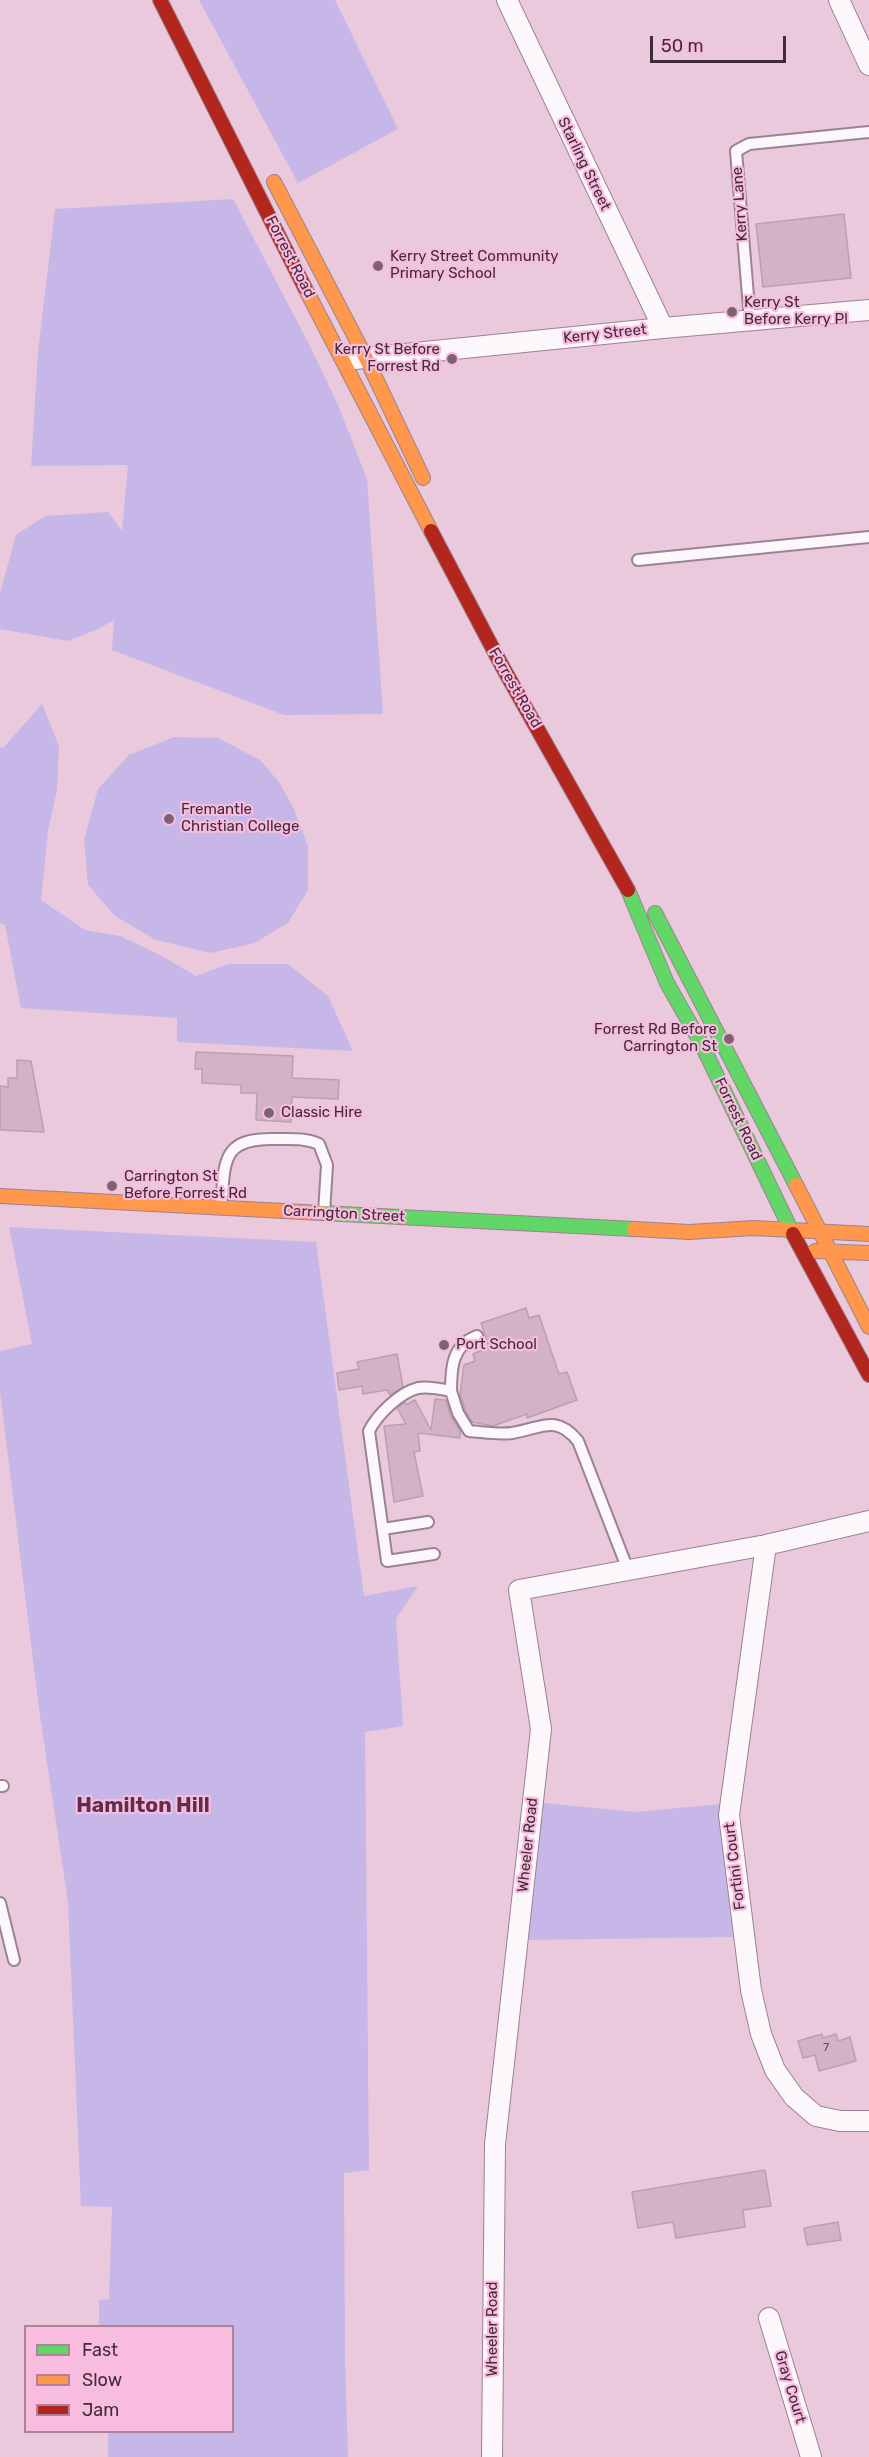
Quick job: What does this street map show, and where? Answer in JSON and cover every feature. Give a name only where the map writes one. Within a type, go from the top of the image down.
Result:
[{"type":"main road","name":"Forrest Road","points":[[160,0],[342,361],[502,666],[609,854],[633,901],[667,983],[701,1043],[790,1229],[869,1375]]},
{"type":"main road","name":"Forrest Road","points":[[266,168],[366,358],[428,491]]},
{"type":"main road","name":"Forrest Road","points":[[443,524],[509,654],[538,701]]},
{"type":"main road","name":"Forrest Road","points":[[624,854],[869,1327]]},
{"type":"main road","name":"Carrington Street","points":[[0,1196],[689,1232],[728,1228],[819,1230],[869,1234]]},
{"type":"main road","name":"Carrington Street","points":[[689,1232],[720,1242]]},
{"type":"main road","points":[[781,1249],[869,1254]]},
{"type":"street","name":"Starling Street","points":[[507,0],[663,328]]},
{"type":"street","points":[[838,0],[869,65]]},
{"type":"street","name":"Kerry Street","points":[[342,361],[663,328],[869,310]]},
{"type":"street","name":"Wheeler Road","points":[[492,2457],[495,2144],[541,1729],[519,1590],[766,1545],[869,1521]]},
{"type":"street","name":"Fortini Court","points":[[766,1545],[729,1815],[752,1990],[764,2043],[775,2070],[794,2097],[816,2116],[840,2121],[869,2121]]},
{"type":"street","name":"Gray Court","points":[[769,2318],[811,2457]]},
{"type":"lane","name":"Kerry Lane","points":[[750,320],[736,151],[748,144],[869,132]]},
{"type":"lane","points":[[638,560],[869,537]]},
{"type":"lane","points":[[221,1208],[225,1163],[232,1149],[255,1138],[309,1140],[319,1144],[327,1165],[324,1213]]},
{"type":"lane","points":[[477,1336],[466,1340],[458,1349],[451,1367],[451,1391],[458,1413],[469,1431],[510,1433],[546,1425],[559,1425],[568,1430],[578,1442],[628,1570]]},
{"type":"lane","points":[[434,1554],[387,1562],[369,1431],[376,1418],[416,1389],[434,1387],[451,1391]]},
{"type":"lane","points":[[383,1529],[428,1522]]},
{"type":"lane","points":[[0,1903],[14,1960]]},
{"type":"shaded area","points":[[199,0],[335,0],[398,129],[298,183]]},
{"type":"shaded area","points":[[233,199],[309,344],[338,405],[367,479],[383,714],[284,715],[112,650],[114,620],[68,641],[0,629],[0,593],[16,535],[45,516],[108,512],[122,531],[128,465],[31,466],[38,352],[55,209]]},
{"type":"shaded area","points":[[42,704],[59,746],[57,790],[48,831],[41,900],[85,930],[120,936],[162,956],[196,976],[228,964],[288,964],[328,996],[353,1051],[177,1042],[177,1018],[21,1008],[5,925],[0,923],[0,748],[3,748]]},
{"type":"shaded area","points":[[174,737],[218,738],[260,760],[279,782],[294,809],[308,846],[308,890],[288,923],[254,943],[211,953],[156,940],[115,916],[88,885],[84,840],[98,789],[129,755]]},
{"type":"shaded area","points":[[9,1227],[316,1242],[364,1596],[418,1586],[396,1619],[403,1726],[365,1732],[369,2170],[344,2173],[348,2457],[108,2457],[108,2433],[234,2433],[234,2325],[99,2325],[99,2300],[109,2299],[112,2207],[81,2206],[68,1902],[39,1709],[0,1391],[0,1351],[32,1344]]},
{"type":"shaded area","points":[[543,1803],[636,1812],[721,1804],[722,1840],[734,1937],[528,1940]]},
{"type":"building","points":[[844,214],[851,278],[763,287],[756,224]]},
{"type":"building","points":[[196,1052],[293,1056],[292,1078],[339,1080],[338,1099],[292,1097],[291,1122],[256,1120],[257,1093],[241,1093],[241,1085],[202,1083],[202,1069],[195,1069]]},
{"type":"building","points":[[17,1060],[31,1061],[44,1132],[0,1130],[0,1086],[8,1087],[8,1078],[17,1078]]},
{"type":"building","points":[[526,1308],[529,1318],[539,1315],[559,1374],[567,1372],[577,1400],[527,1418],[527,1414],[493,1426],[472,1422],[460,1394],[464,1365],[475,1361],[473,1354],[489,1347],[481,1323]]},
{"type":"building","points":[[397,1354],[403,1387],[390,1395],[387,1390],[363,1394],[362,1386],[339,1390],[337,1373],[359,1369],[357,1362]]},
{"type":"building","points":[[435,1399],[446,1400],[451,1417],[460,1431],[460,1438],[418,1433],[420,1451],[414,1452],[423,1496],[394,1502],[384,1426],[406,1424],[397,1408],[405,1402],[406,1405],[415,1400],[431,1430]]},
{"type":"building","points":[[822,2034],[823,2038],[836,2034],[838,2041],[850,2037],[856,2061],[819,2071],[815,2055],[803,2058],[798,2041]]},
{"type":"building","points":[[765,2170],[771,2206],[743,2210],[745,2227],[676,2238],[673,2222],[638,2228],[632,2192]]},
{"type":"building","points":[[838,2222],[841,2240],[807,2245],[804,2228]]},
{"type":"traffic: fast","points":[[628,890],[667,983],[701,1043],[793,1234]]},
{"type":"traffic: fast","points":[[655,913],[796,1185]]},
{"type":"traffic: fast","points":[[322,1213],[634,1229]]},
{"type":"traffic: slow","points":[[274,182],[366,358],[423,478]]},
{"type":"traffic: slow","points":[[305,288],[431,531]]},
{"type":"traffic: slow","points":[[796,1185],[869,1327]]},
{"type":"traffic: slow","points":[[0,1196],[322,1213]]},
{"type":"traffic: slow","points":[[634,1229],[689,1232],[754,1228],[869,1234]]},
{"type":"traffic: slow","points":[[815,1251],[869,1253]]},
{"type":"traffic: jam","points":[[160,0],[305,288]]},
{"type":"traffic: jam","points":[[431,531],[502,666],[628,890]]},
{"type":"traffic: jam","points":[[793,1234],[869,1375]]},
{"type":"place","name":"Kerry Street Community Primary School","points":[[378,266]]},
{"type":"place","name":"Kerry St Before Kerry Pl","points":[[732,312]]},
{"type":"place","name":"Kerry St Before Forrest Rd","points":[[452,359]]},
{"type":"place","name":"Fremantle Christian College","points":[[169,819]]},
{"type":"place","name":"Forrest Rd Before Carrington St","points":[[729,1039]]},
{"type":"place","name":"Classic Hire","points":[[269,1113]]},
{"type":"place","name":"Carrington St Before Forrest Rd","points":[[112,1186]]},
{"type":"place","name":"Port School","points":[[444,1345]]},
{"type":"district","name":"Hamilton Hill","points":[[143,1806]]}]
